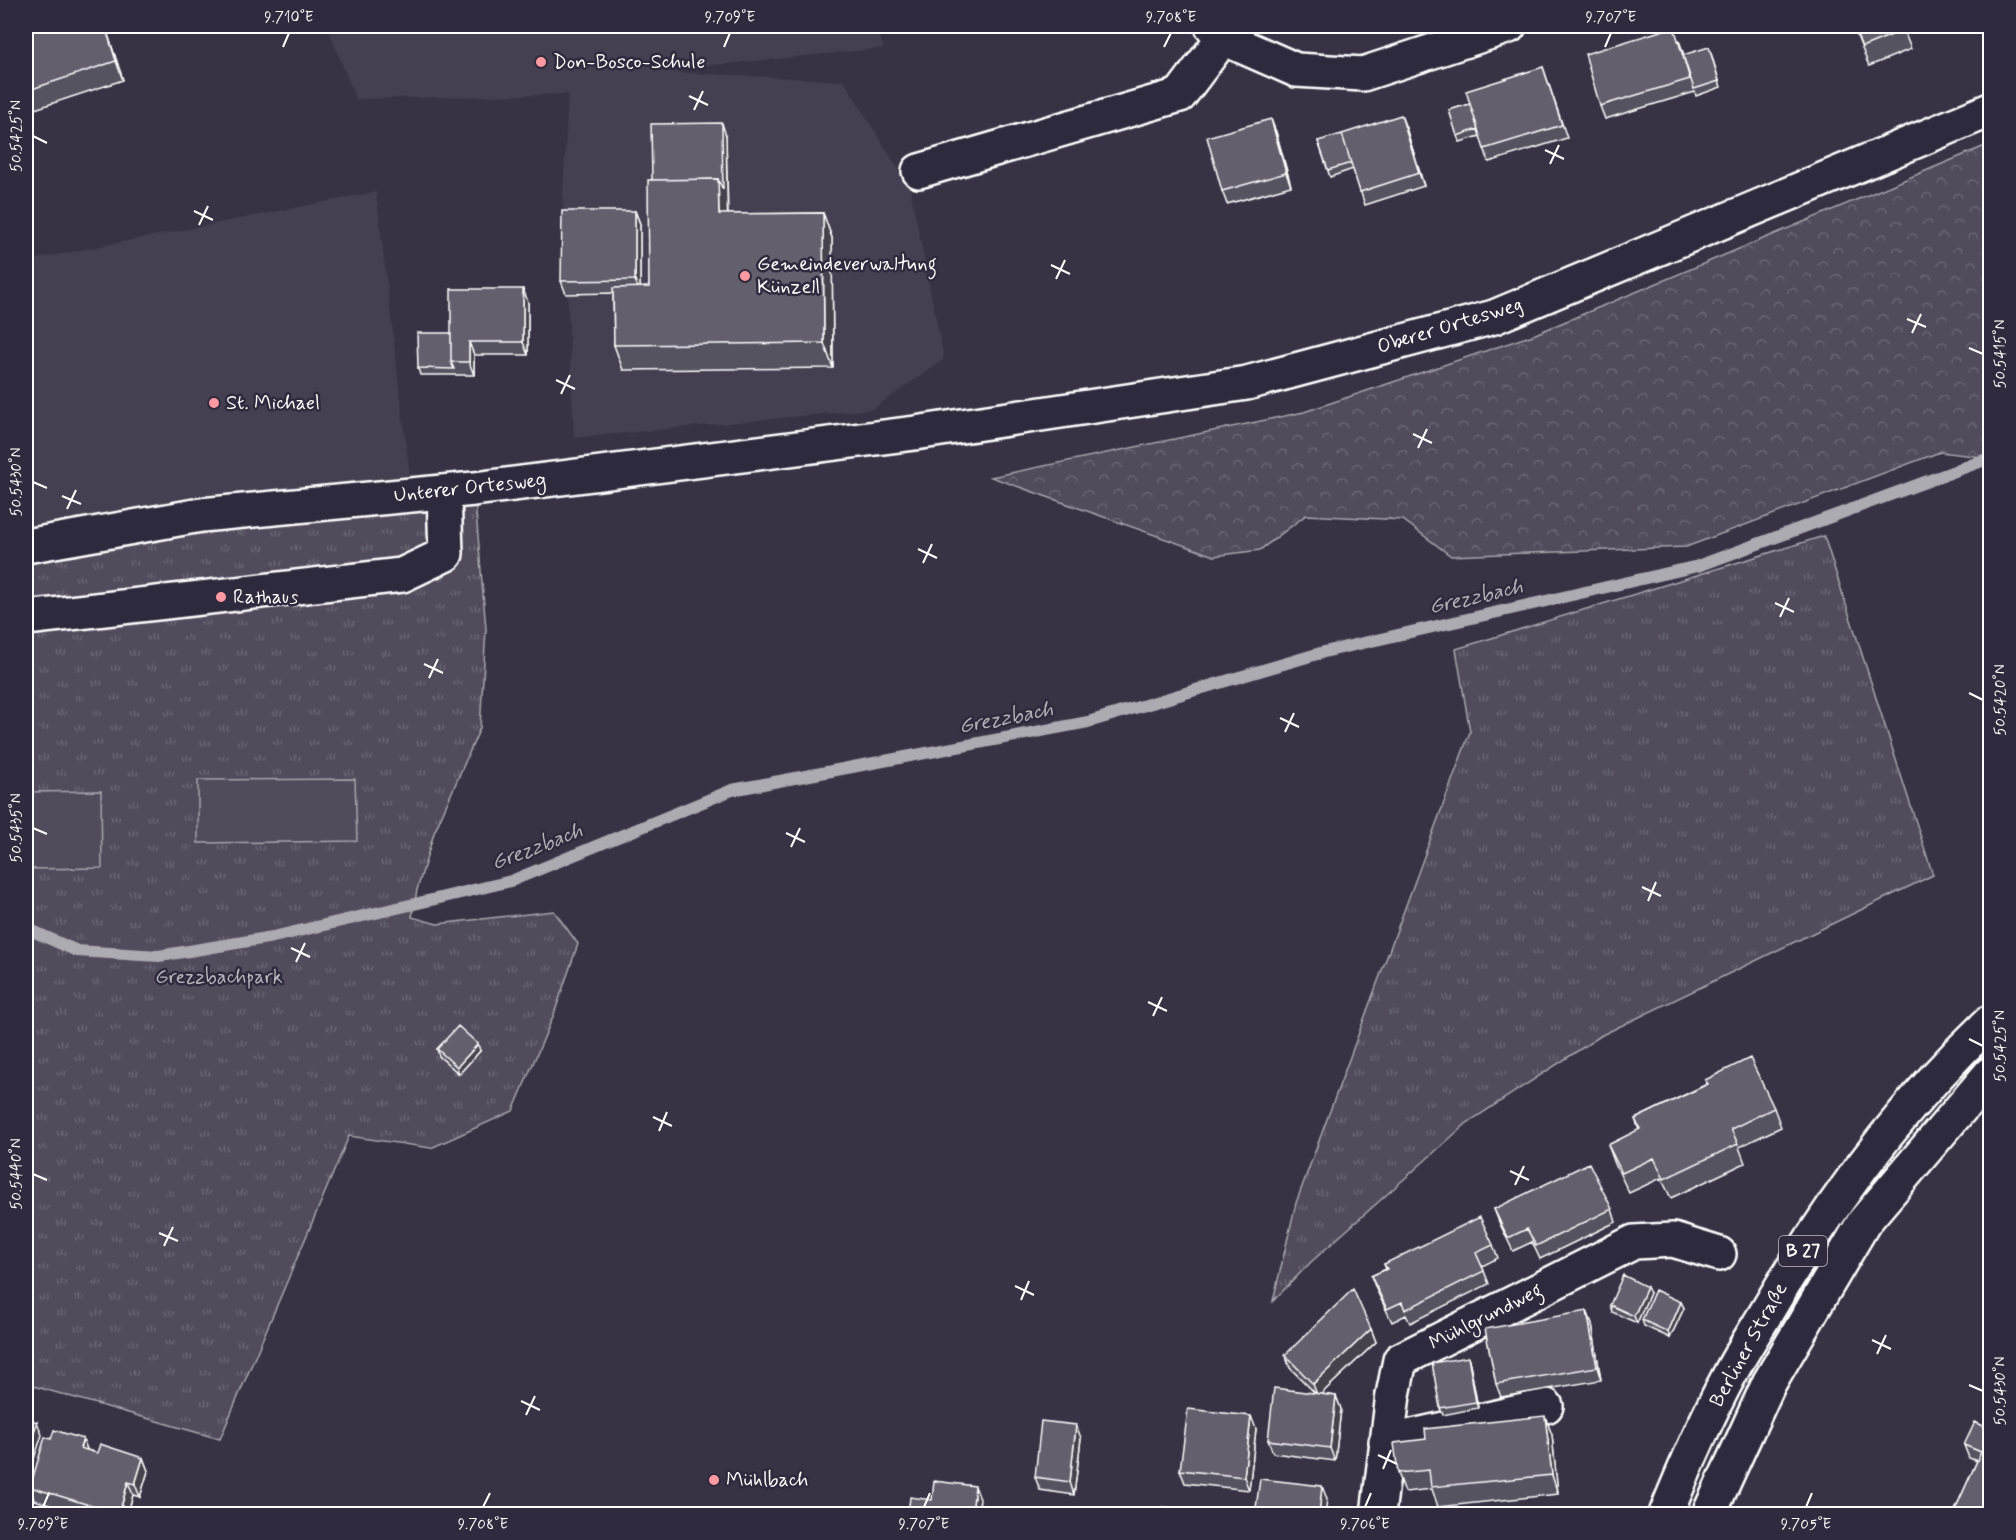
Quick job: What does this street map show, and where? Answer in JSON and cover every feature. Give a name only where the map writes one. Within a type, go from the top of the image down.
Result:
[{"type":"main road","points":[[919,171],[1180,95],[1217,32],[1296,70],[1363,74],[1509,26]]},
{"type":"main road","name":"Oberer Ortesweg","points":[[915,433],[1247,383],[1494,317],[1990,110]]},
{"type":"main road","name":"Unterer Ortesweg","points":[[26,546],[201,515],[444,492],[915,433]]},
{"type":"main road","points":[[26,618],[402,575],[446,554],[444,492]]},
{"type":"main road","name":"Berliner Straße","points":[[1666,1515],[1696,1444],[1730,1374],[1790,1271],[1836,1200],[1911,1105],[1956,1055],[1990,1022]]},
{"type":"main road","name":"Berliner Straße","points":[[1709,1515],[1769,1383],[1864,1222],[1990,1074]]},
{"type":"main road","name":"Mühlgrundweg","points":[[1378,1515],[1386,1442],[1400,1360],[1634,1242],[1673,1240],[1719,1254]]},
{"type":"main road","points":[[1386,1442],[1546,1406]]},
{"type":"shaded area","points":[[327,26],[876,26],[884,48],[654,71],[844,81],[910,188],[944,359],[873,409],[574,438],[563,197],[568,94],[356,99]]},
{"type":"shaded area","name":"St. Michael","points":[[376,192],[412,494],[26,546],[26,261]]},
{"type":"green space","points":[[1990,144],[1990,458],[1940,452],[1686,547],[1451,556],[1403,520],[1306,515],[1260,550],[1214,556],[991,477],[1304,412],[1533,335]]},
{"type":"green space","name":"Grezzbachpark","points":[[474,489],[486,629],[480,728],[434,833],[417,890],[412,917],[437,924],[554,911],[578,944],[554,1014],[513,1111],[431,1148],[349,1136],[220,1439],[26,1384],[26,546]]},
{"type":"green space","points":[[1824,536],[1933,875],[1602,1035],[1467,1123],[1311,1262],[1273,1301],[1296,1203],[1470,732],[1456,649]]},
{"type":"green space","points":[[355,779],[357,841],[198,843],[198,780]]},
{"type":"green space","points":[[101,791],[102,868],[26,869],[26,792]]},
{"type":"building","points":[[26,26],[105,26],[116,61],[26,91]]},
{"type":"building","points":[[1853,26],[1902,26],[1904,30],[1862,47]]},
{"type":"building","points":[[1674,27],[1690,79],[1600,106],[1585,54]]},
{"type":"building","points":[[1709,47],[1719,81],[1694,89],[1683,55]]},
{"type":"building","points":[[1543,67],[1562,125],[1484,149],[1466,91]]},
{"type":"building","points":[[1470,104],[1478,129],[1457,136],[1449,110]]},
{"type":"building","points":[[1401,115],[1419,173],[1360,192],[1342,134]]},
{"type":"building","points":[[1271,119],[1286,173],[1222,191],[1207,137]]},
{"type":"building","points":[[722,123],[723,190],[718,179],[652,180],[651,124]]},
{"type":"building","points":[[1342,134],[1351,163],[1328,170],[1318,141]]},
{"type":"building","name":"Gemeindeverwaltung Künzell","points":[[718,179],[719,214],[823,213],[824,343],[614,345],[613,288],[649,287],[648,180]]},
{"type":"building","points":[[562,211],[635,211],[635,280],[561,281]]},
{"type":"building","points":[[451,289],[523,289],[523,342],[469,342],[469,362],[451,362]]},
{"type":"building","points":[[417,333],[451,333],[451,362],[454,369],[418,368]]},
{"type":"building","points":[[458,1026],[478,1044],[457,1067],[437,1049]]},
{"type":"building","points":[[1750,1058],[1774,1108],[1731,1129],[1738,1144],[1664,1179],[1654,1158],[1622,1173],[1608,1145],[1640,1129],[1635,1119],[1708,1084],[1705,1080]]},
{"type":"building","points":[[1589,1163],[1612,1209],[1536,1246],[1527,1229],[1508,1238],[1494,1209]]},
{"type":"building","points":[[1480,1217],[1493,1245],[1476,1253],[1484,1271],[1405,1310],[1402,1302],[1387,1309],[1371,1276],[1387,1269],[1384,1264]]},
{"type":"building","points":[[1623,1275],[1647,1287],[1634,1316],[1610,1305]]},
{"type":"building","points":[[1353,1289],[1371,1329],[1313,1384],[1285,1355]]},
{"type":"building","points":[[1655,1290],[1681,1302],[1668,1332],[1642,1320]]},
{"type":"building","points":[[1587,1311],[1597,1367],[1496,1384],[1485,1329]]},
{"type":"building","points":[[1468,1357],[1476,1402],[1440,1408],[1432,1363]]},
{"type":"building","points":[[1274,1388],[1336,1396],[1330,1448],[1268,1440]]},
{"type":"building","points":[[1188,1409],[1251,1416],[1244,1477],[1180,1470]]},
{"type":"building","points":[[1545,1416],[1552,1475],[1431,1487],[1429,1470],[1398,1473],[1394,1443],[1426,1439],[1425,1429]]},
{"type":"building","points":[[26,1418],[37,1422],[26,1458]]},
{"type":"building","points":[[1041,1421],[1076,1425],[1070,1482],[1035,1477]]},
{"type":"building","points":[[1975,1422],[1990,1429],[1988,1455],[1990,1456],[1990,1515],[1959,1515],[1954,1512],[1981,1452],[1964,1445]]},
{"type":"building","points":[[54,1430],[83,1439],[80,1448],[97,1453],[100,1444],[143,1458],[135,1484],[128,1482],[119,1514],[30,1487],[45,1437],[51,1439]]},
{"type":"building","points":[[1260,1479],[1322,1486],[1319,1515],[1255,1515]]},
{"type":"building","points":[[934,1481],[975,1486],[973,1505],[976,1505],[975,1515],[908,1515],[910,1497],[932,1500]]},
{"type":"building","points":[[1163,1507],[1215,1514],[1215,1515],[1162,1515]]},
{"type":"waterway","name":"Grezzbach","points":[[26,928],[77,951],[159,956],[273,937],[511,881],[732,790],[1088,722],[1324,652],[1698,566],[1990,458]]},
{"type":"place","name":"Don-Bosco-Schule","points":[[541,62]]},
{"type":"place","name":"Gemeindeverwaltung Künzell","points":[[745,276]]},
{"type":"place","name":"St. Michael","points":[[214,403]]},
{"type":"place","name":"Rathaus","points":[[221,597]]},
{"type":"place","name":"Mühlbach","points":[[714,1480]]}]
